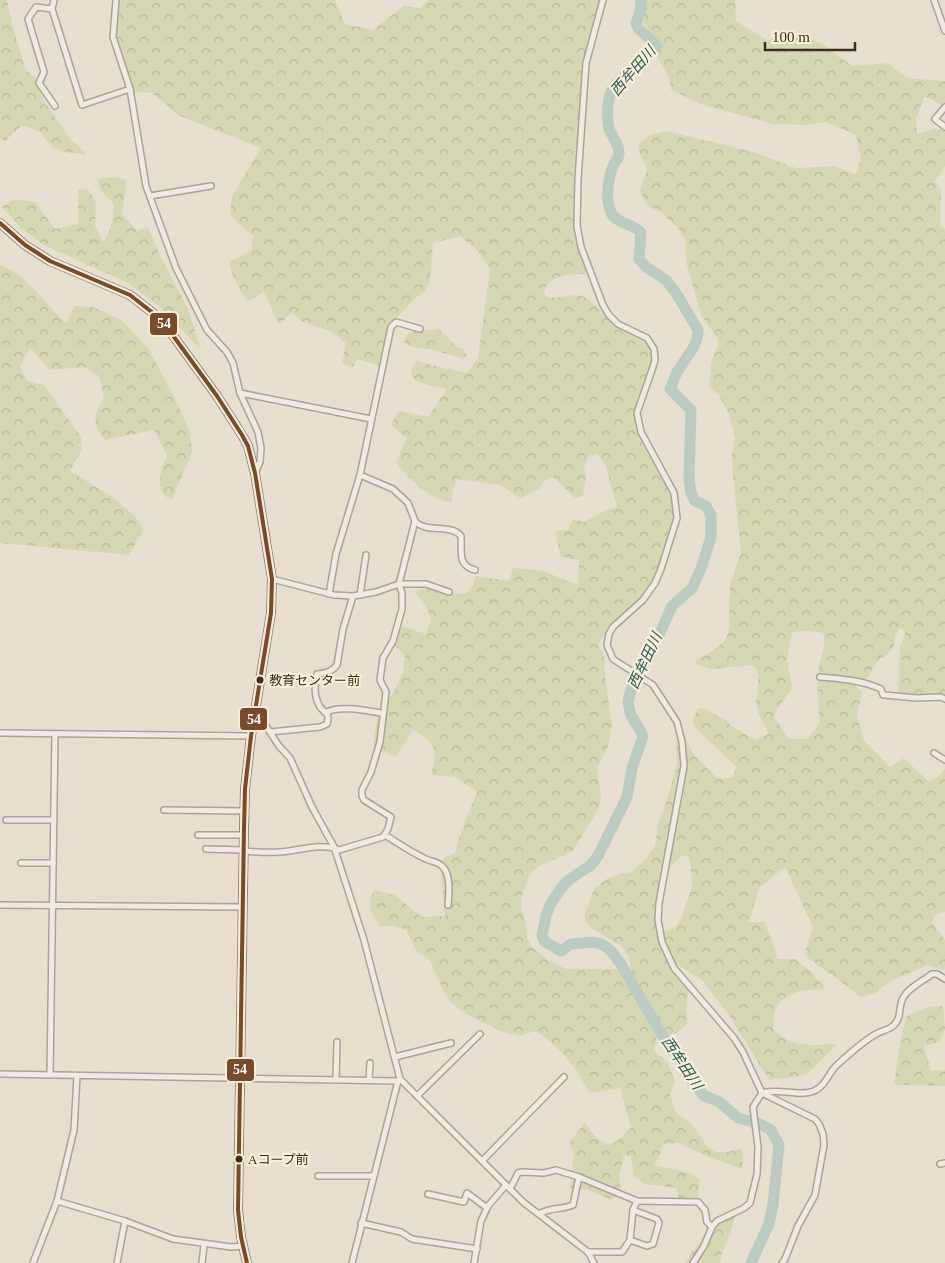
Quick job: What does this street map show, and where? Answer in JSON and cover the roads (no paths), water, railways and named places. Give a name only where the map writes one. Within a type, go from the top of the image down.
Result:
[{"type":"main road","points":[[0,223],[25,245],[50,261],[130,295],[154,313],[166,326],[230,414],[248,446],[256,473],[272,579],[271,613],[250,736],[243,851],[238,1210],[243,1246],[248,1263]]},
{"type":"street","points":[[54,0],[52,9],[82,105],[130,89]]},
{"type":"street","points":[[116,0],[113,37],[130,89],[146,186],[176,268],[207,330],[227,352],[233,363],[240,394],[258,432],[261,448],[260,462],[256,473]]},
{"type":"street","points":[[603,0],[586,64],[578,179],[577,226],[581,247],[603,305],[609,315],[618,324],[647,338],[654,349],[655,360],[637,413],[638,424],[640,432],[674,493],[677,518],[655,583],[643,600],[614,627],[607,641],[608,649],[611,658],[633,674],[654,685],[676,722],[682,742],[684,766],[659,903],[658,920],[662,942],[674,968],[734,1038],[743,1052],[762,1093],[815,1119],[823,1134],[824,1145],[815,1195],[798,1226],[782,1263]]},
{"type":"street","points":[[934,0],[945,31]]},
{"type":"street","points":[[52,9],[36,6],[28,19],[44,72],[39,84],[55,106]]},
{"type":"street","points":[[945,108],[935,119],[945,127]]},
{"type":"street","points":[[150,196],[211,186]]},
{"type":"street","points":[[328,594],[336,554],[360,475],[391,328],[396,322],[420,330]]},
{"type":"street","points":[[240,394],[371,419]]},
{"type":"street","points":[[360,475],[393,489],[408,502],[415,521],[423,527],[458,533],[461,536],[463,563],[466,567],[475,570]]},
{"type":"street","points":[[385,836],[391,817],[364,800],[362,790],[380,742],[386,692],[380,680],[383,658],[393,642],[402,609],[402,593],[399,584],[415,521]]},
{"type":"street","points":[[360,595],[366,556]]},
{"type":"street","points":[[272,579],[328,594],[353,596],[376,592],[399,584],[426,584],[448,592]]},
{"type":"street","points":[[270,732],[320,727],[327,724],[327,712],[320,707],[316,696],[315,682],[317,674],[334,670],[338,665],[344,629],[353,596]]},
{"type":"street","points":[[820,677],[851,680],[871,685],[881,689],[885,696],[941,697],[945,699]]},
{"type":"street","points":[[255,709],[279,746],[290,758],[312,807],[334,847],[364,940],[395,1057],[399,1080],[352,1263]]},
{"type":"street","points":[[327,712],[344,709],[382,713]]},
{"type":"street","points":[[0,733],[250,736]]},
{"type":"street","points":[[50,1075],[55,734]]},
{"type":"street","points":[[934,753],[945,760]]},
{"type":"street","points":[[164,810],[245,811]]},
{"type":"street","points":[[6,820],[53,820]]},
{"type":"street","points":[[198,835],[244,836]]},
{"type":"street","points":[[206,849],[277,852],[334,847],[339,850],[385,836],[444,867],[447,872],[449,890],[448,905]]},
{"type":"street","points":[[21,863],[53,863]]},
{"type":"street","points":[[0,905],[243,907]]},
{"type":"street","points":[[693,1263],[717,1221],[744,1208],[750,1203],[757,1174],[758,1147],[753,1107],[762,1093],[772,1090],[804,1094],[816,1090],[825,1083],[834,1067],[876,1034],[893,1027],[898,1021],[902,1000],[906,994],[932,974],[937,974],[945,979]]},
{"type":"street","points":[[417,1096],[480,1034]]},
{"type":"street","points":[[336,1079],[337,1042]]},
{"type":"street","points":[[395,1057],[450,1043]]},
{"type":"street","points":[[369,1080],[370,1063]]},
{"type":"street","points":[[0,1074],[399,1080],[483,1160],[508,1187],[588,1252],[594,1263]]},
{"type":"street","points":[[33,1263],[57,1201],[74,1130],[77,1076]]},
{"type":"street","points":[[483,1160],[564,1077]]},
{"type":"street","points":[[474,1263],[481,1221],[487,1208],[508,1187],[518,1173],[522,1172],[544,1174],[556,1170],[579,1177],[638,1201],[698,1202],[705,1210],[706,1222],[712,1227]]},
{"type":"street","points":[[318,1176],[373,1176]]},
{"type":"street","points":[[539,1214],[547,1210],[573,1205],[576,1199],[579,1177]]},
{"type":"street","points":[[428,1194],[464,1202],[467,1193],[487,1208]]},
{"type":"street","points":[[57,1201],[125,1221],[173,1239],[231,1248],[243,1246]]},
{"type":"street","points":[[588,1252],[622,1252],[630,1240],[633,1210],[638,1201]]},
{"type":"street","points":[[630,1240],[647,1246],[652,1244],[659,1223],[657,1219],[633,1210]]},
{"type":"street","points":[[117,1263],[125,1221]]},
{"type":"street","points":[[361,1223],[401,1232],[412,1239],[476,1249]]},
{"type":"street","points":[[202,1263],[204,1245]]},
{"type":"waterway","name":"西牟田川","points":[[641,0],[641,9],[636,23],[638,28],[657,46],[643,54],[636,65],[616,84],[610,95],[608,125],[616,141],[619,154],[610,175],[608,200],[613,216],[641,233],[639,259],[646,267],[666,280],[698,330],[693,348],[677,372],[670,389],[691,410],[689,478],[691,493],[695,501],[706,506],[711,515],[711,537],[701,569],[692,588],[672,606],[633,683],[628,701],[630,713],[643,736],[632,768],[627,797],[598,856],[591,865],[570,879],[561,888],[550,905],[542,935],[545,942],[561,951],[571,944],[594,942],[610,950],[621,964],[662,1035],[704,1096],[718,1101],[738,1118],[760,1124],[771,1130],[779,1145],[773,1205],[769,1224],[751,1263]]},
{"type":"place","name":"教育センター前","points":[[260,680]]},
{"type":"place","name":"Aコープ前","points":[[239,1159]]}]
